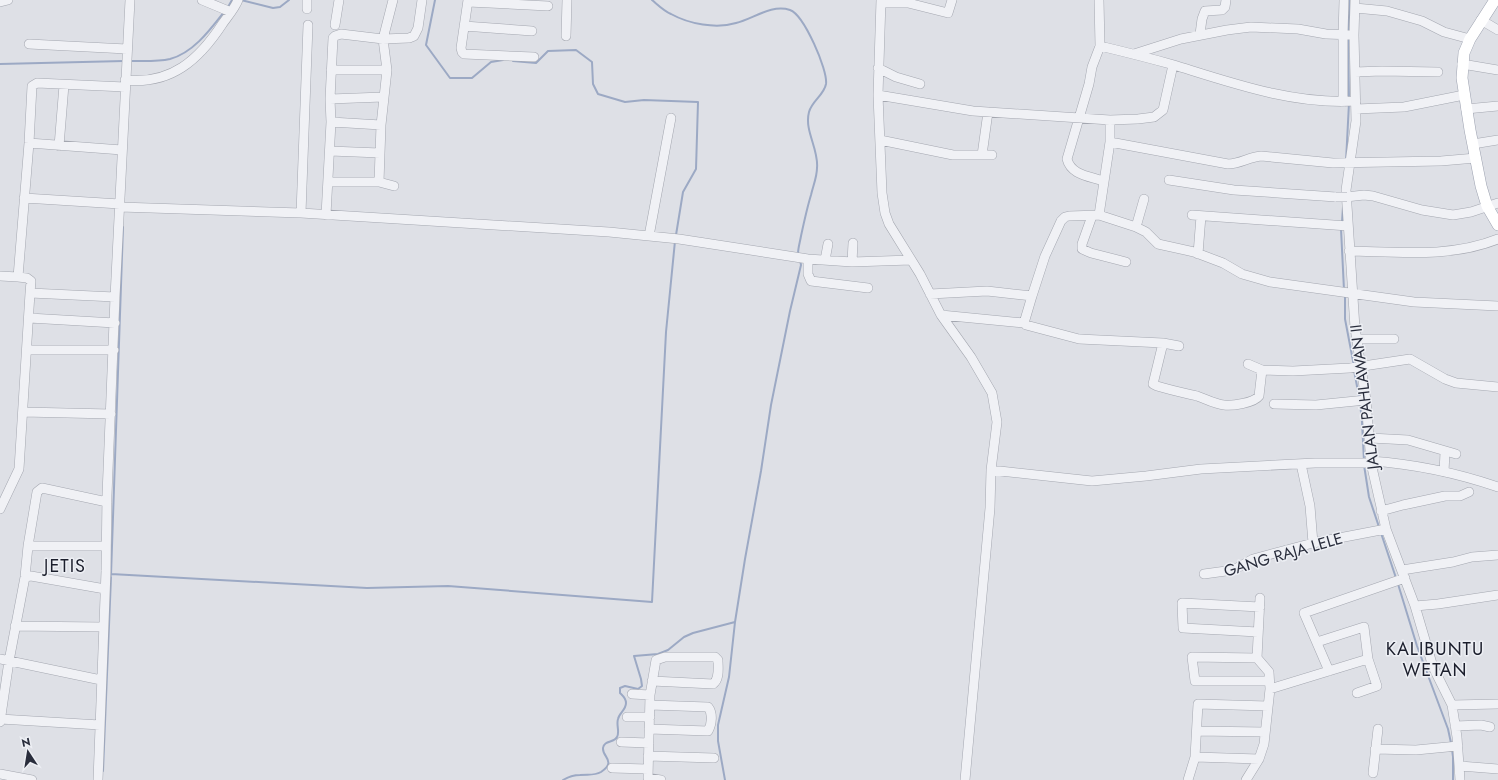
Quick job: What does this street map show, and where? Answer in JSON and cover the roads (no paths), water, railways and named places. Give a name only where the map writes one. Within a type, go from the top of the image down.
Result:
[{"type":"main road","points":[[1495,0],[1470,39],[1462,64],[1462,86],[1459,97],[1466,109],[1487,206],[1498,225]]},
{"type":"street","points":[[0,2],[8,0]]},
{"type":"street","points":[[98,780],[115,298],[130,0]]},
{"type":"street","points":[[202,0],[226,10]]},
{"type":"street","points":[[18,277],[32,86],[37,83],[64,85],[125,84],[152,81],[167,77],[189,63],[204,49],[226,10],[238,0]]},
{"type":"street","points":[[336,25],[339,0]]},
{"type":"street","points":[[379,182],[383,97],[387,70],[382,39],[393,0]]},
{"type":"street","points":[[326,215],[331,122],[331,70],[333,41],[335,36],[341,34],[382,39],[409,38],[414,36],[418,28],[422,0]]},
{"type":"street","points":[[566,36],[567,0]]},
{"type":"street","points":[[952,0],[948,13],[918,2],[908,3],[881,1],[878,95],[882,193],[885,213],[889,224],[920,274],[941,315],[971,357],[992,393],[997,422],[991,470],[988,524],[965,780]]},
{"type":"street","points":[[1098,0],[1100,46],[1092,67],[1089,84],[1067,159],[1070,168],[1076,172],[1103,181]]},
{"type":"street","points":[[1200,34],[1202,19],[1205,11],[1222,10],[1225,7],[1226,0]]},
{"type":"street","points":[[1344,0],[1348,35],[1350,103]]},
{"type":"street","points":[[534,57],[464,54],[461,51],[461,48],[468,1],[548,6]]},
{"type":"street","points":[[1355,4],[1422,21],[1444,32],[1470,39]]},
{"type":"street","name":"JALAN PAHLAWAN II","points":[[1355,4],[1348,35],[1355,72],[1350,103],[1356,121],[1348,163],[1346,197],[1356,339],[1356,368],[1365,400],[1370,438],[1367,463],[1386,530],[1415,606],[1433,667],[1452,705],[1456,746],[1460,766],[1460,780]]},
{"type":"street","points":[[1481,20],[1498,30]]},
{"type":"street","points":[[301,213],[308,25]]},
{"type":"street","points":[[464,26],[532,31]]},
{"type":"street","points":[[1134,54],[1200,34],[1251,27],[1298,29],[1326,34],[1348,35]]},
{"type":"street","points":[[29,44],[127,50]]},
{"type":"street","points":[[1100,46],[1292,98],[1404,107],[1459,97]]},
{"type":"street","points":[[1462,64],[1498,70]]},
{"type":"street","points":[[878,95],[973,111],[1028,116],[1110,120],[1143,118],[1154,116],[1163,110],[1172,65]]},
{"type":"street","points":[[878,68],[896,77],[920,84]]},
{"type":"street","points":[[331,70],[387,70]]},
{"type":"street","points":[[1355,72],[1438,72]]},
{"type":"street","points":[[59,146],[64,85]]},
{"type":"street","points":[[330,99],[383,97]]},
{"type":"street","points":[[1466,109],[1498,106]]},
{"type":"street","points":[[982,155],[988,112]]},
{"type":"street","points":[[649,236],[671,118]]},
{"type":"street","points":[[1110,120],[1110,142],[1103,181],[1095,216],[1082,244],[1082,249],[1091,253],[1126,262]]},
{"type":"street","points":[[331,122],[381,125]]},
{"type":"street","points":[[880,140],[954,155],[992,155]]},
{"type":"street","points":[[1473,144],[1498,140]]},
{"type":"street","points":[[1110,142],[1228,164],[1235,164],[1255,156],[1333,163],[1441,162],[1463,158],[1476,158]]},
{"type":"street","points":[[29,143],[122,150]]},
{"type":"street","points":[[330,151],[380,153]]},
{"type":"street","points":[[1169,180],[1234,190],[1336,197],[1364,195],[1374,196],[1422,210],[1453,214],[1472,212],[1498,203]]},
{"type":"street","points":[[328,182],[379,182],[394,186]]},
{"type":"street","points":[[24,198],[120,206],[301,213],[609,232],[649,236],[802,258],[852,262],[911,260]]},
{"type":"street","points":[[1136,227],[1144,198]]},
{"type":"street","points":[[1024,323],[1045,256],[1061,221],[1065,217],[1069,216],[1095,216],[1136,227],[1146,232],[1158,244],[1198,254],[1223,263],[1242,274],[1270,282],[1414,302],[1498,306]]},
{"type":"street","points":[[1198,254],[1197,216],[1347,226]]},
{"type":"street","points":[[1349,251],[1448,251],[1486,244],[1498,239]]},
{"type":"street","points":[[852,262],[853,243]]},
{"type":"street","points":[[825,260],[828,244]]},
{"type":"street","points":[[802,258],[810,281],[868,288]]},
{"type":"street","points":[[0,276],[27,278],[31,281],[19,469],[0,509]]},
{"type":"street","points":[[930,294],[987,291],[1032,296]]},
{"type":"street","points":[[30,293],[115,298]]},
{"type":"street","points":[[941,315],[1024,323],[1026,325],[1079,339],[1163,343],[1179,346]]},
{"type":"street","points":[[29,318],[115,323]]},
{"type":"street","points":[[1356,339],[1394,339]]},
{"type":"street","points":[[1163,343],[1153,384],[1197,396],[1218,404],[1232,405],[1255,401],[1259,396],[1262,370]]},
{"type":"street","points":[[27,350],[114,350]]},
{"type":"street","points":[[1248,364],[1262,370],[1293,371],[1356,368],[1410,359],[1445,379],[1456,383],[1498,387]]},
{"type":"street","points":[[1274,404],[1316,405],[1365,400]]},
{"type":"street","points":[[23,412],[111,414]]},
{"type":"street","points":[[1370,438],[1408,440],[1456,454]]},
{"type":"street","points":[[1444,472],[1445,452]]},
{"type":"street","points":[[991,470],[1092,481],[1201,469],[1301,464],[1386,462],[1470,477],[1498,487]]},
{"type":"street","points":[[1301,464],[1310,506],[1313,543]]},
{"type":"street","points":[[0,722],[4,660],[15,626],[25,577],[28,546],[37,492],[40,488],[42,488],[107,502]]},
{"type":"street","points":[[1381,511],[1403,505],[1469,492]]},
{"type":"street","name":"GANG RAJA LELE","points":[[1204,574],[1226,572],[1253,559],[1313,543],[1386,530]]},
{"type":"street","points":[[28,546],[106,546]]},
{"type":"street","points":[[1329,670],[1304,613],[1404,574],[1472,557],[1498,555]]},
{"type":"street","points":[[25,577],[31,576],[105,589]]},
{"type":"street","points":[[1415,606],[1498,595]]},
{"type":"street","points":[[1246,780],[1260,759],[1264,744],[1270,685],[1269,672],[1257,658],[1260,598]]},
{"type":"street","points":[[1258,632],[1183,628],[1182,603],[1260,607]]},
{"type":"street","points":[[15,626],[103,627]]},
{"type":"street","points":[[1317,642],[1364,628],[1368,659],[1377,686],[1357,693]]},
{"type":"street","points":[[652,681],[713,684],[717,680],[718,660],[714,658],[669,656],[656,660],[652,681],[650,695],[648,779],[661,780]]},
{"type":"street","points":[[1257,658],[1192,657],[1195,681],[1270,685],[1368,659]]},
{"type":"street","points":[[4,660],[101,680]]},
{"type":"street","points":[[632,694],[650,695]]},
{"type":"street","points":[[1188,780],[1195,756],[1198,704],[1268,706]]},
{"type":"street","points":[[1452,705],[1498,704]]},
{"type":"street","points":[[649,730],[708,731],[711,723],[711,712],[708,707],[650,705]]},
{"type":"street","points":[[627,717],[650,717]]},
{"type":"street","points":[[0,719],[100,725]]},
{"type":"street","points":[[1455,726],[1481,725],[1490,727]]},
{"type":"street","points":[[1373,773],[1378,729]]},
{"type":"street","points":[[1197,731],[1265,732]]},
{"type":"street","points":[[621,742],[649,743]]},
{"type":"street","points":[[1376,748],[1416,750],[1456,746]]},
{"type":"street","points":[[648,756],[714,758]]},
{"type":"street","points":[[1195,756],[1260,759]]},
{"type":"street","points":[[1460,766],[1498,769]]},
{"type":"street","points":[[612,768],[648,768]]},
{"type":"street","points":[[0,774],[32,780]]},
{"type":"waterway","points":[[228,7],[232,0]]},
{"type":"waterway","points":[[241,0],[273,8],[280,7],[289,0]]},
{"type":"waterway","points":[[435,0],[426,45],[450,78],[472,78],[491,62],[503,60]]},
{"type":"waterway","points":[[652,0],[678,18],[694,23],[720,26],[736,23],[769,10],[790,10],[796,14],[808,32],[823,67],[826,77],[826,84],[825,88],[809,112],[808,126],[816,154],[817,171],[804,220],[798,254]]},
{"type":"waterway","points":[[1348,33],[1350,0]]},
{"type":"waterway","points":[[129,61],[160,61],[170,59],[186,52],[200,40],[224,12]]},
{"type":"waterway","points":[[1348,37],[1349,99]]},
{"type":"waterway","points":[[513,61],[536,63],[548,51],[576,50],[592,62],[593,84],[598,94],[625,102],[644,100],[698,102],[696,169],[683,192],[676,235]]},
{"type":"waterway","points":[[0,64],[124,61]]},
{"type":"waterway","points":[[1346,161],[1349,103]]},
{"type":"waterway","points":[[1342,222],[1343,207]]},
{"type":"waterway","points":[[111,575],[123,227]]},
{"type":"waterway","points":[[1341,229],[1344,290]]},
{"type":"waterway","points":[[111,574],[367,588],[448,586],[652,602],[666,332],[675,241]]},
{"type":"waterway","points":[[725,780],[718,741],[718,725],[729,677],[735,622],[771,405],[801,265],[800,260]]},
{"type":"waterway","points":[[1345,295],[1345,319],[1354,366]]},
{"type":"waterway","points":[[1354,370],[1359,397]]},
{"type":"waterway","points":[[1360,403],[1364,461]]},
{"type":"waterway","points":[[1364,465],[1369,497],[1379,527]]},
{"type":"waterway","points":[[1381,533],[1396,578]]},
{"type":"waterway","points":[[103,771],[111,577]]},
{"type":"waterway","points":[[1398,584],[1417,646],[1448,729],[1451,743]]},
{"type":"waterway","points":[[563,780],[576,775],[598,773],[608,765],[608,759],[603,751],[603,748],[605,744],[616,739],[618,733],[618,719],[626,705],[624,697],[620,693],[620,688],[625,686],[638,689],[642,686],[634,656],[658,654],[668,650],[684,637],[693,633],[735,622]]},
{"type":"waterway","points":[[1452,749],[1453,780]]},
{"type":"district","name":"JETIS","points":[[65,566]]},
{"type":"district","name":"KALIBUNTU WETAN","points":[[1435,659]]}]
